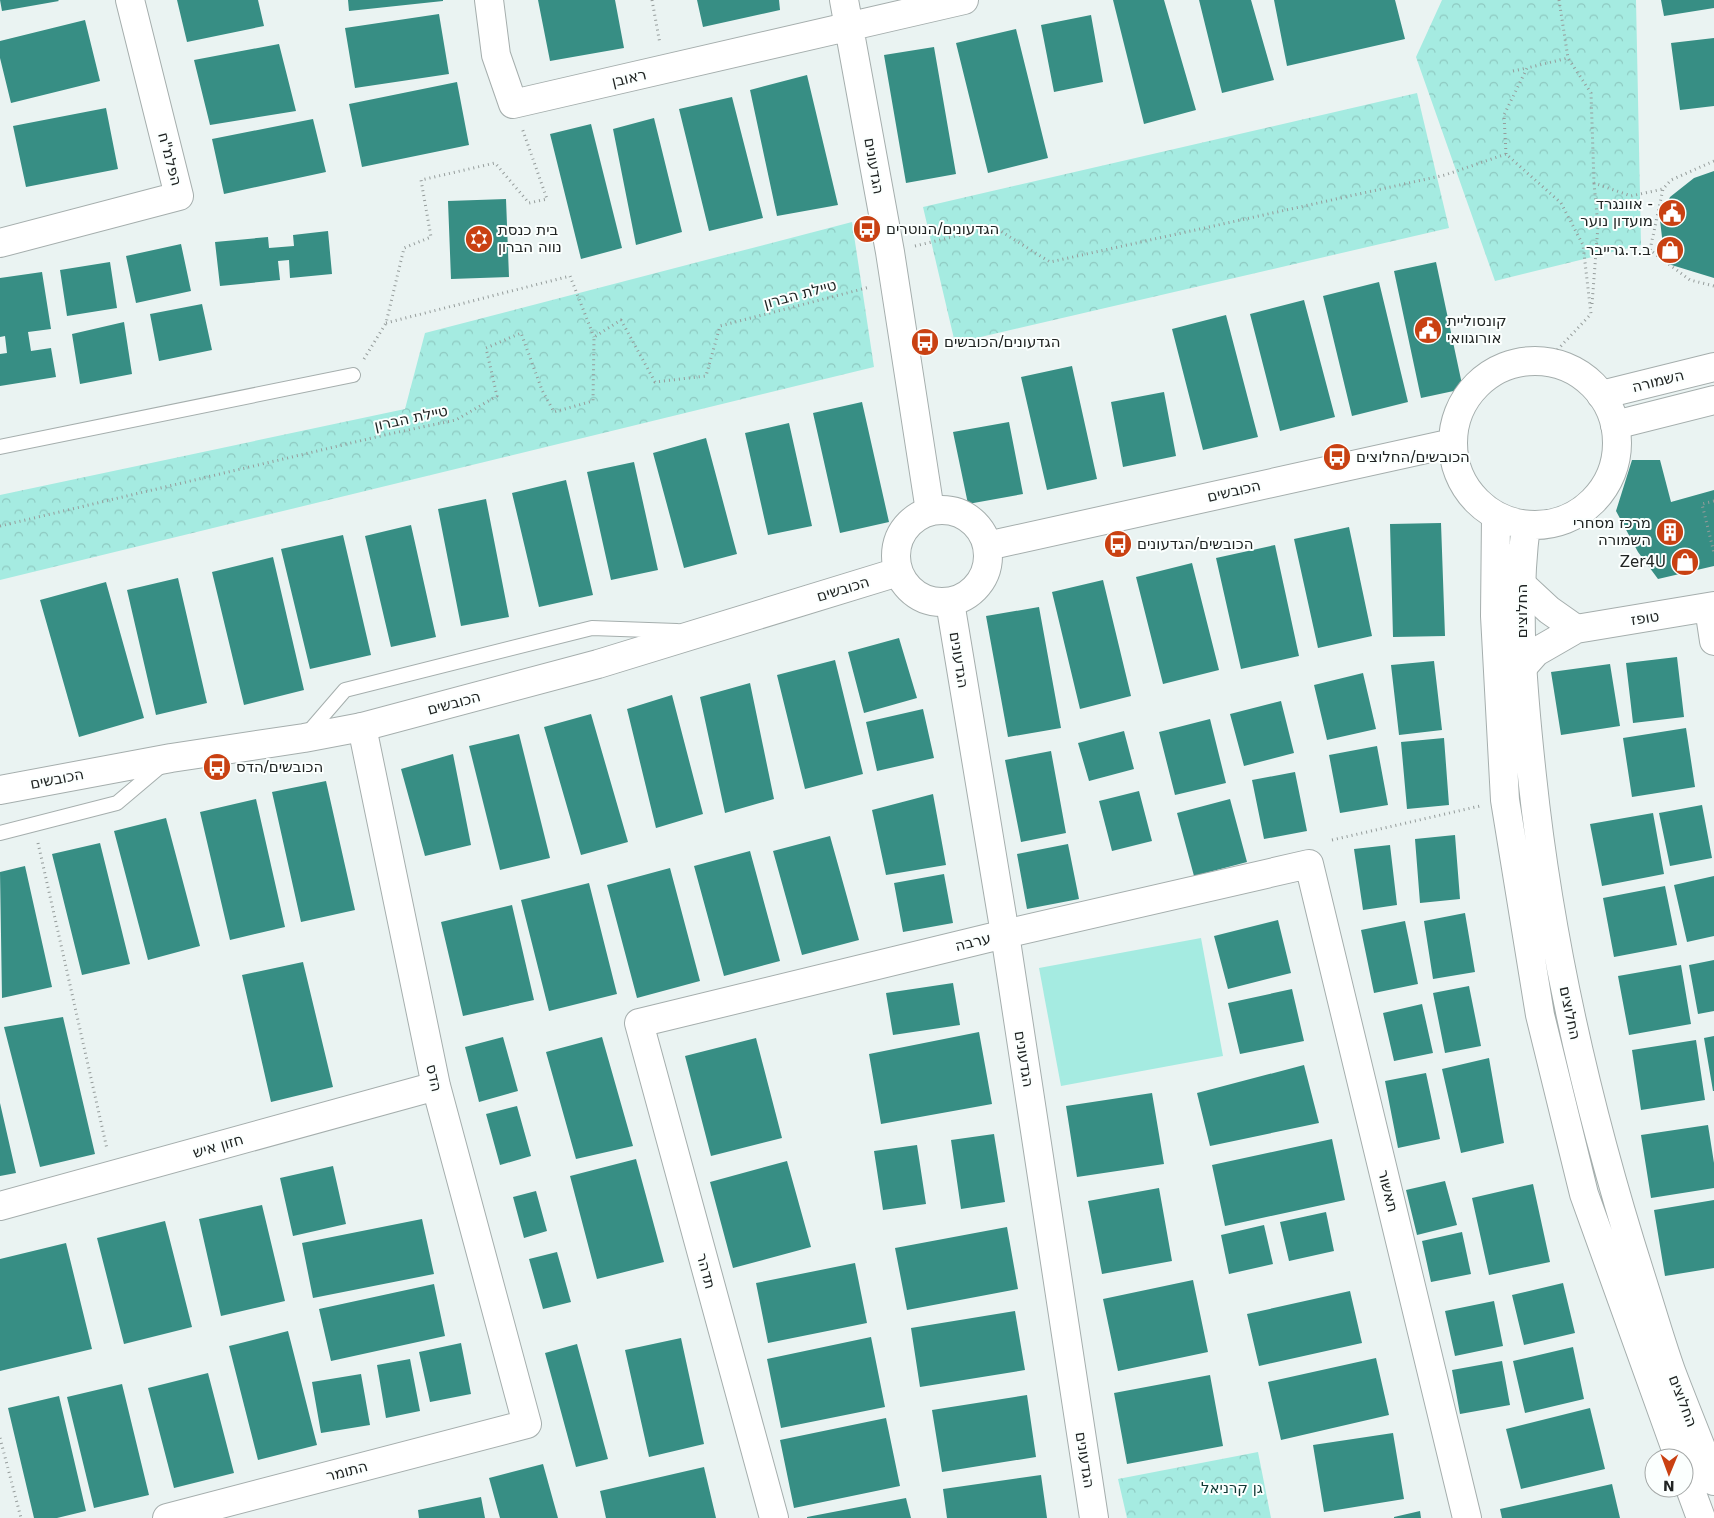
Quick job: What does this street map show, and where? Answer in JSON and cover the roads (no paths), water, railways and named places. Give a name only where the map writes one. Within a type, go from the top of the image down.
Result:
[{"type":"street","name":"הפלמ\"ח","points":[[0,244],[179,196],[130,0]]},
{"type":"street","name":"ראובן","points":[[489,0],[496,55],[514,104],[964,0]]},
{"type":"street","name":"הגדעונים","points":[[844,0],[890,252],[930,511]]},
{"type":"street","points":[[1523,362],[1546,362],[1575,372],[1601,395],[1615,425],[1617,441],[1615,461],[1608,480],[1596,497],[1581,511],[1563,520],[1543,525],[1526,525],[1496,516],[1475,500],[1462,482],[1452,443],[1456,420],[1465,399],[1481,381],[1500,369],[1523,362]]},
{"type":"street","name":"השמורה","points":[[1601,395],[1714,367]]},
{"type":"street","points":[[1615,425],[1714,400]]},
{"type":"street","name":"הכובשים","points":[[987,546],[1452,443]]},
{"type":"street","points":[[945,510],[960,513],[972,521],[982,533],[987,546],[988,562],[984,576],[976,588],[964,597],[950,602],[933,602],[919,596],[906,586],[898,572],[895,557],[897,542],[904,528],[916,517],[930,511],[945,510]]},
{"type":"street","name":"החלוצים","points":[[1496,516],[1495,616],[1505,800],[1540,1015],[1584,1194],[1675,1448]]},
{"type":"street","name":"החלוצים","points":[[1526,525],[1521,584],[1521,669],[1538,831],[1563,978],[1586,1089],[1614,1194],[1670,1370],[1714,1481]]},
{"type":"street","name":"הכובשים","points":[[0,790],[171,758],[304,738],[362,726],[598,664],[898,572]]},
{"type":"street","points":[[1521,584],[1549,610],[1576,630]]},
{"type":"street","name":"הגדעונים","points":[[950,602],[1005,934],[1094,1518]]},
{"type":"street","points":[[1711,607],[1714,641]]},
{"type":"street","name":"טופז","points":[[1521,669],[1536,652],[1576,630],[1711,607]]},
{"type":"street","name":"הדס","points":[[362,726],[436,1086],[527,1424]]},
{"type":"street","name":"ערבה","points":[[639,1023],[1005,934],[1309,864]]},
{"type":"street","name":"תאשור","points":[[1309,864],[1467,1518]]},
{"type":"street","name":"תדהר","points":[[639,1023],[774,1518]]},
{"type":"street","name":"חזון איש","points":[[0,1206],[436,1086]]},
{"type":"street","name":"התומר","points":[[167,1518],[527,1424]]},
{"type":"street","points":[[1694,1498],[1701,1518]]},
{"type":"lane","points":[[0,447],[353,375]]},
{"type":"lane","points":[[304,738],[345,690],[592,628],[703,632]]},
{"type":"lane","points":[[0,833],[117,803],[171,758]]},
{"type":"place","name":"אוונגרד - מועדון נוער","points":[[1672,213]]},
{"type":"place","name":"הגדעונים/הנוטרים","points":[[867,229]]},
{"type":"place","name":"בית כנסת נווה הברון","points":[[479,239]]},
{"type":"place","name":"ב.ד.גרייבר","points":[[1670,250]]},
{"type":"place","name":"קונסוליית אורוגוואי","points":[[1428,330]]},
{"type":"place","name":"הגדעונים/הכובשים","points":[[925,342]]},
{"type":"place","name":"הכובשים/החלוצים","points":[[1337,457]]},
{"type":"place","name":"מרכז מסחרי השמורה","points":[[1670,532]]},
{"type":"place","name":"הכובשים/הגדעונים","points":[[1118,544]]},
{"type":"place","name":"Zer4U","points":[[1685,562]]},
{"type":"place","name":"הכובשים/הדס","points":[[217,767]]},
{"type":"park label","name":"גן קרניאל","points":[[1232,1488]]}]
